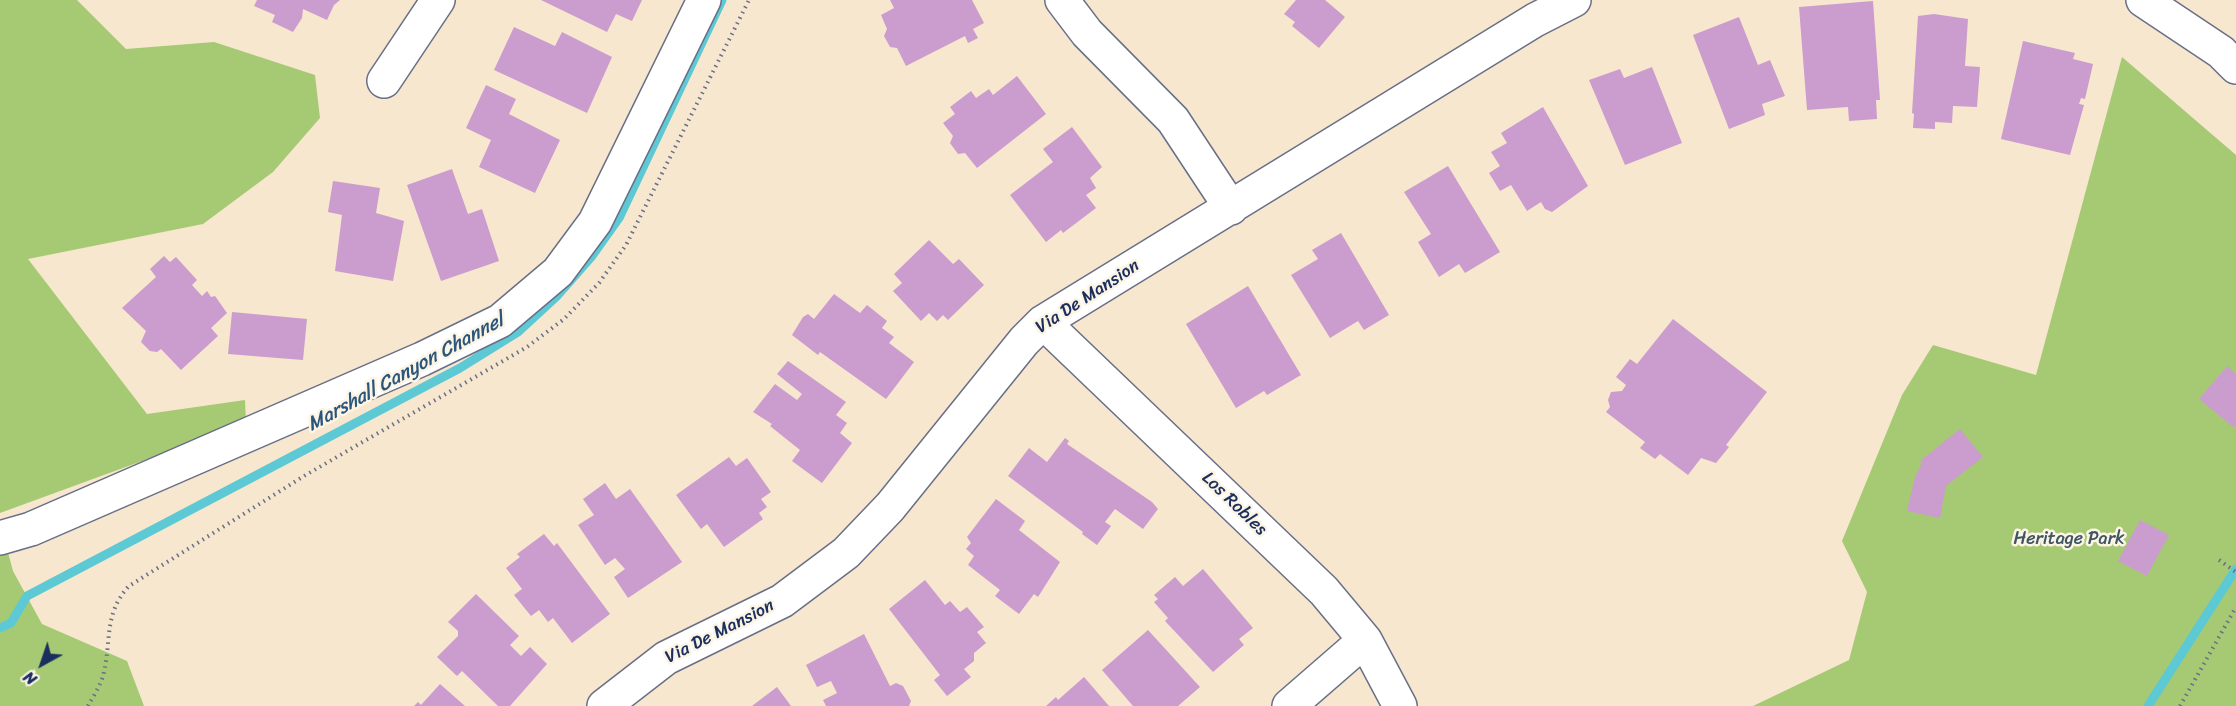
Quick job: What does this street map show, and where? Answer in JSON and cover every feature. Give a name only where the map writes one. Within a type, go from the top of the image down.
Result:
[{"type":"street","points":[[384,81],[438,0]]},
{"type":"street","points":[[0,538],[31,529],[422,359],[500,321],[558,272],[596,222],[705,0]]},
{"type":"street","points":[[1062,0],[1087,33],[1173,120],[1231,208]]},
{"type":"street","name":"Via De Mansion","points":[[604,706],[666,658],[782,601],[846,553],[890,507],[1024,341],[1043,322],[1231,208],[1529,10],[1574,0]]},
{"type":"street","points":[[2143,0],[2221,52],[2236,67]]},
{"type":"street","name":"Los Robles","points":[[1043,322],[1324,591],[1365,640],[1400,706]]},
{"type":"street","points":[[1289,706],[1365,640]]},
{"type":"path","points":[[2219,560],[2236,572]]},
{"type":"path","points":[[88,706],[103,677],[112,611],[117,599]]},
{"type":"path","points":[[2180,706],[2236,607]]},
{"type":"green space","points":[[0,0],[77,0],[126,49],[214,42],[315,75],[320,118],[273,172],[203,224],[28,259],[147,414],[245,400],[246,423],[0,513]]},
{"type":"green space","name":"Heritage Park","points":[[2122,57],[2236,155],[2236,706],[1753,706],[1849,660],[1867,592],[1842,541],[1902,395],[1933,345],[2036,375]]},
{"type":"green space","points":[[0,523],[13,571],[42,624],[127,661],[144,706],[0,706]]},
{"type":"building","points":[[257,0],[340,0],[334,5],[327,20],[303,9],[302,18],[293,32],[272,22],[275,15],[254,6]]},
{"type":"building","points":[[541,0],[642,0],[632,21],[616,14],[607,32]]},
{"type":"building","points":[[890,0],[972,0],[984,23],[973,29],[978,38],[968,43],[965,36],[906,66],[897,48],[890,47],[884,36],[887,29],[881,15],[894,8]]},
{"type":"building","points":[[1296,0],[1325,0],[1345,17],[1319,48],[1292,26],[1295,22],[1284,14]]},
{"type":"building","points":[[1873,1],[1880,100],[1876,100],[1877,119],[1849,121],[1848,107],[1807,110],[1799,7]]},
{"type":"building","points":[[1934,14],[1968,19],[1965,66],[1980,67],[1977,107],[1953,106],[1952,123],[1935,122],[1935,129],[1913,128],[1918,16]]},
{"type":"building","points":[[1739,17],[1758,65],[1770,60],[1785,96],[1762,104],[1765,115],[1729,129],[1693,35]]},
{"type":"building","points":[[514,27],[555,46],[562,32],[612,57],[587,113],[494,70]]},
{"type":"building","points":[[2023,41],[2075,53],[2073,59],[2093,64],[2085,99],[2081,98],[2079,104],[2084,105],[2070,155],[2001,139]]},
{"type":"building","points":[[1652,67],[1682,143],[1625,165],[1589,80],[1620,69],[1624,78]]},
{"type":"building","points":[[1017,76],[1046,114],[977,168],[965,153],[958,154],[950,143],[953,136],[943,123],[955,114],[950,107],[971,91],[976,98],[989,89],[993,95]]},
{"type":"building","points":[[486,85],[516,99],[509,114],[560,140],[535,193],[479,167],[491,140],[466,128]]},
{"type":"building","points":[[1543,107],[1588,186],[1552,212],[1545,209],[1541,202],[1527,211],[1511,185],[1500,191],[1489,173],[1500,166],[1491,152],[1507,143],[1501,133]]},
{"type":"building","points":[[1072,127],[1102,167],[1090,178],[1096,188],[1086,195],[1096,208],[1063,233],[1061,230],[1046,242],[1010,195],[1053,162],[1043,149]]},
{"type":"building","points":[[1448,166],[1500,252],[1465,273],[1459,264],[1439,277],[1418,242],[1431,234],[1404,192]]},
{"type":"building","points":[[452,169],[468,214],[482,209],[499,261],[441,281],[407,185]]},
{"type":"building","points":[[333,181],[380,188],[376,213],[404,221],[393,281],[335,271],[342,215],[328,212]]},
{"type":"building","points":[[1341,233],[1389,315],[1364,330],[1358,321],[1330,338],[1291,275],[1318,259],[1312,250]]},
{"type":"building","points":[[929,240],[953,264],[959,259],[984,285],[948,320],[943,315],[937,321],[929,313],[921,321],[893,291],[902,283],[894,274]]},
{"type":"building","points":[[164,256],[170,262],[176,257],[197,280],[192,285],[202,296],[207,291],[211,297],[215,296],[227,313],[211,328],[218,336],[181,370],[161,349],[157,352],[150,351],[141,342],[146,331],[122,308],[156,277],[150,269]]},
{"type":"building","points":[[1248,286],[1301,375],[1267,395],[1264,391],[1236,408],[1186,324]]},
{"type":"building","points":[[834,294],[860,313],[867,305],[887,321],[882,328],[894,337],[889,343],[914,362],[886,399],[820,352],[818,355],[792,335],[803,317],[808,314],[814,319]]},
{"type":"building","points":[[232,312],[307,319],[303,360],[228,354]]},
{"type":"building","points":[[1673,319],[1767,392],[1726,445],[1729,447],[1716,463],[1701,458],[1688,475],[1660,454],[1655,459],[1640,448],[1645,442],[1606,412],[1610,407],[1608,400],[1611,392],[1622,391],[1626,385],[1616,377],[1630,359],[1637,364]]},
{"type":"building","points":[[788,361],[846,402],[836,415],[847,423],[840,433],[852,443],[822,483],[792,461],[800,450],[770,426],[772,424],[753,412],[775,384],[797,400],[802,394],[777,374]]},
{"type":"building","points":[[2227,366],[2236,374],[2236,425],[2233,427],[2199,399]]},
{"type":"building","points":[[1960,429],[1983,457],[1946,486],[1940,518],[1907,511],[1915,477],[1922,463],[1920,461]]},
{"type":"building","points":[[1065,438],[1069,441],[1067,444],[1152,502],[1158,509],[1143,529],[1115,509],[1105,522],[1111,526],[1097,545],[1008,476],[1029,448],[1047,462]]},
{"type":"building","points":[[729,457],[736,466],[747,458],[771,492],[761,499],[767,507],[759,513],[763,519],[724,547],[707,524],[701,529],[676,495]]},
{"type":"building","points":[[605,483],[616,499],[630,489],[682,562],[628,598],[614,577],[625,569],[615,558],[605,565],[578,525],[594,515],[583,499]]},
{"type":"building","points":[[996,499],[1025,521],[1019,530],[1060,562],[1038,597],[1034,594],[1019,614],[995,596],[1000,590],[968,565],[974,556],[966,549],[971,543],[967,537]]},
{"type":"building","points":[[2140,520],[2169,535],[2147,576],[2118,561]]},
{"type":"building","points":[[544,534],[554,546],[557,543],[610,614],[572,643],[553,618],[548,622],[539,610],[531,616],[514,595],[522,589],[506,568],[520,557],[517,554]]},
{"type":"building","points":[[1203,569],[1253,628],[1239,639],[1244,645],[1213,672],[1165,621],[1168,618],[1154,602],[1158,599],[1154,595],[1175,577],[1183,586]]},
{"type":"building","points":[[925,580],[945,605],[950,601],[960,612],[967,607],[984,627],[977,632],[986,643],[974,653],[974,661],[964,669],[971,677],[947,696],[934,680],[940,675],[889,609]]},
{"type":"building","points":[[476,594],[519,636],[510,645],[521,656],[530,647],[547,664],[510,706],[498,706],[462,671],[457,676],[437,657],[458,636],[458,631],[448,622]]},
{"type":"building","points":[[1148,630],[1200,687],[1178,706],[1133,706],[1102,670]]},
{"type":"building","points":[[864,634],[890,686],[896,683],[903,686],[911,701],[909,706],[826,706],[823,700],[837,693],[831,681],[817,687],[806,665]]},
{"type":"building","points":[[1084,677],[1109,706],[1046,706],[1056,697],[1058,700]]},
{"type":"building","points":[[440,684],[465,706],[414,706],[418,702],[421,705]]},
{"type":"building","points":[[777,687],[791,706],[752,706]]},
{"type":"waterway","name":"Marshall Canyon Channel","points":[[0,628],[11,623],[27,596],[460,368],[518,332],[556,297],[592,256],[619,218],[722,0]]},
{"type":"waterway","name":"Marshall Canyon Channel","points":[[2148,706],[2236,569]]}]
